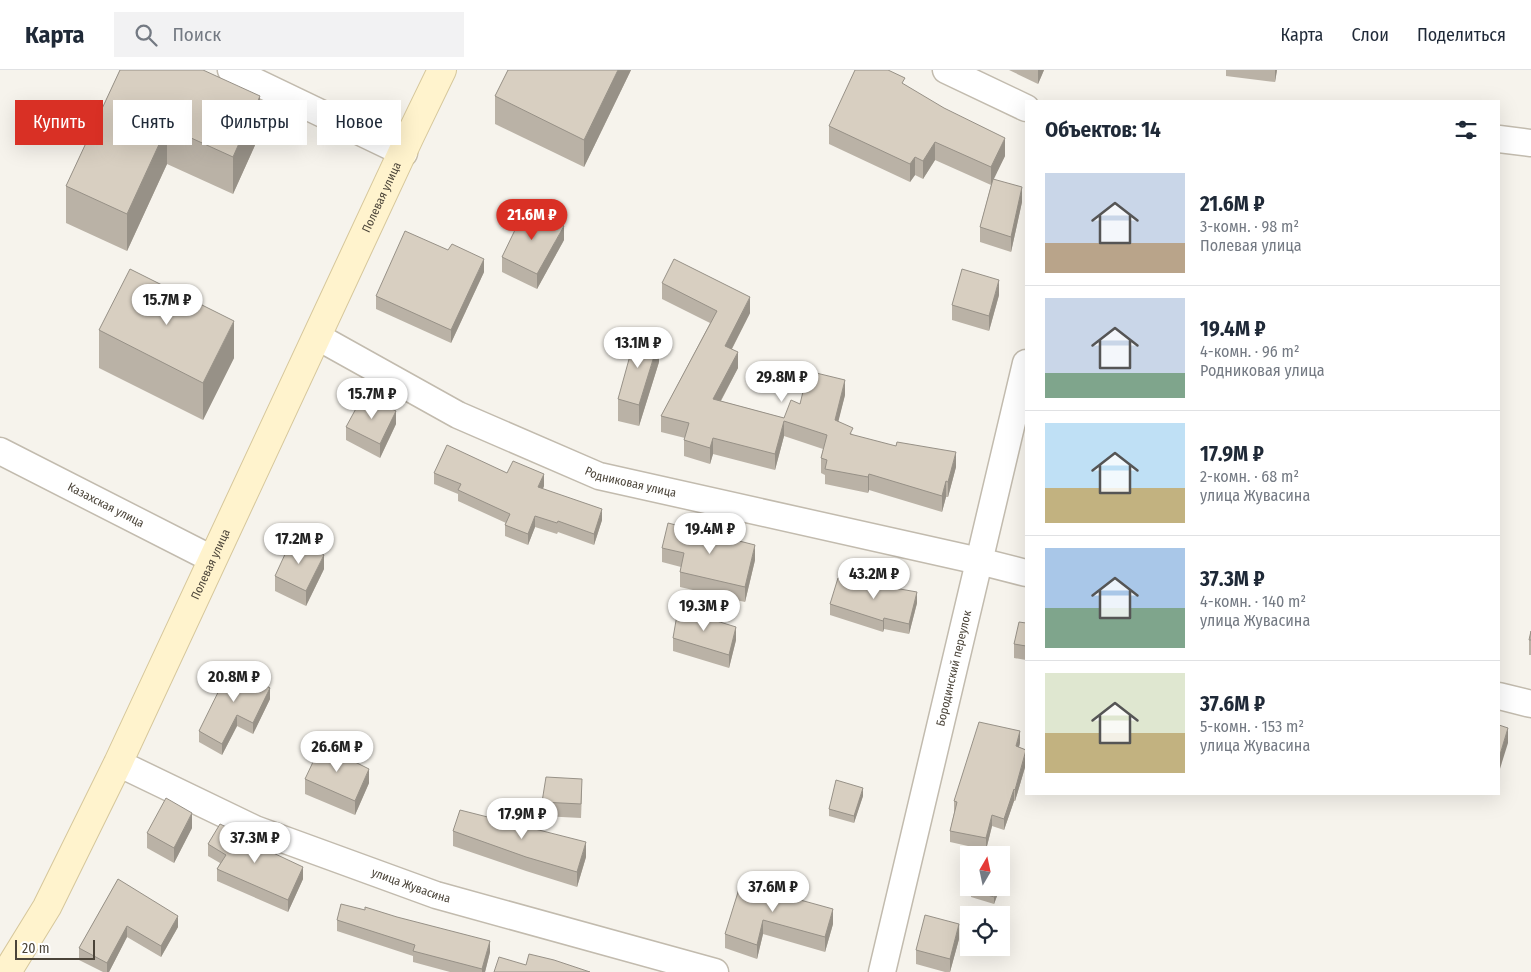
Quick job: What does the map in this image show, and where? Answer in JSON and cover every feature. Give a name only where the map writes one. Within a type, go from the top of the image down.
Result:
[{"type":"street","points":[[231,70],[404,153]]},
{"type":"street","name":"Полевая улица","points":[[7,972],[47,908],[118,763],[442,70]]},
{"type":"street","points":[[946,70],[1025,108]]},
{"type":"street","points":[[1500,139],[1531,143]]},
{"type":"street","name":"Родниковая улица","points":[[318,337],[458,415],[599,476],[1025,573]]},
{"type":"street","name":"Бородинский переулок","points":[[882,972],[1025,367]]},
{"type":"street","name":"Казахская улица","points":[[0,451],[212,559]]},
{"type":"street","points":[[1500,696],[1531,704]]},
{"type":"street","name":"улица Жувасина","points":[[118,763],[255,829],[436,895],[715,972]]},
{"type":"building","points":[[120,70],[203,70],[260,96],[258,100],[202,100],[202,143],[192,138],[192,100],[113,100],[113,145],[159,145],[127,214],[66,186],[85,145],[103,145],[103,107]]},
{"type":"building","points":[[508,70],[618,70],[584,140],[495,96]]},
{"type":"building","points":[[855,70],[888,70],[905,78],[902,83],[944,108],[1005,138],[991,167],[935,142],[923,161],[915,157],[910,164],[829,126]]},
{"type":"building","points":[[207,145],[238,145],[233,157]]},
{"type":"building","points":[[993,179],[1022,187],[1011,237],[980,227]]},
{"type":"building","points":[[526,207],[564,226],[537,274],[502,257]]},
{"type":"building","points":[[405,231],[448,250],[452,244],[484,259],[451,330],[376,296]]},
{"type":"building","points":[[674,259],[750,297],[725,346],[738,352],[713,399],[784,418],[791,400],[800,404],[808,371],[845,380],[835,420],[853,428],[850,434],[896,446],[897,442],[956,452],[942,496],[869,474],[868,477],[825,469],[827,460],[821,458],[827,435],[784,421],[775,454],[713,438],[710,448],[684,440],[689,423],[661,416],[717,311],[662,283]]},
{"type":"building","points":[[130,269],[234,321],[203,383],[99,330]]},
{"type":"building","points":[[962,269],[999,280],[989,316],[952,305]]},
{"type":"building","points":[[636,334],[659,340],[639,405],[618,399]]},
{"type":"building","points":[[371,398],[396,411],[380,444],[346,427],[359,403],[367,407]]},
{"type":"building","points":[[447,445],[507,473],[513,461],[544,474],[538,487],[602,509],[594,534],[558,521],[557,523],[535,516],[528,534],[505,525],[510,514],[458,490],[461,484],[434,473]]},
{"type":"building","points":[[668,523],[755,545],[745,587],[680,572],[684,553],[662,548]]},
{"type":"building","points":[[292,539],[324,555],[306,591],[275,576]]},
{"type":"building","points":[[838,578],[917,592],[909,624],[884,618],[883,621],[830,604]]},
{"type":"building","points":[[678,609],[736,627],[729,655],[673,638]]},
{"type":"building","points":[[1019,622],[1025,623],[1025,646],[1014,644]]},
{"type":"building","points":[[231,666],[261,679],[260,682],[270,688],[253,723],[237,715],[222,744],[199,731]]},
{"type":"building","points":[[979,722],[1020,731],[1016,746],[1025,750],[1025,754],[1015,790],[1004,819],[992,815],[986,838],[950,831],[957,802],[954,801]]},
{"type":"building","points":[[1500,725],[1508,728],[1500,755]]},
{"type":"building","points":[[321,745],[369,769],[355,801],[305,779]]},
{"type":"building","points":[[546,777],[582,779],[581,804],[542,802]]},
{"type":"building","points":[[836,780],[863,788],[854,816],[829,809]]},
{"type":"building","points":[[166,798],[192,813],[174,848],[147,833]]},
{"type":"building","points":[[460,810],[586,842],[577,872],[526,857],[453,831]]},
{"type":"building","points":[[220,824],[239,833],[237,836],[303,867],[288,900],[217,869],[226,855],[208,844]]},
{"type":"building","points":[[743,876],[766,884],[764,890],[833,909],[825,937],[763,920],[757,945],[725,934]]},
{"type":"building","points":[[118,879],[178,916],[161,946],[127,926],[107,963],[79,948]]},
{"type":"building","points":[[341,904],[365,910],[365,907],[490,941],[482,969],[413,951],[415,945],[337,920]]},
{"type":"building","points":[[925,915],[959,924],[950,959],[916,950]]},
{"type":"building","points":[[529,954],[590,972],[494,972],[499,957],[526,965]]}]
